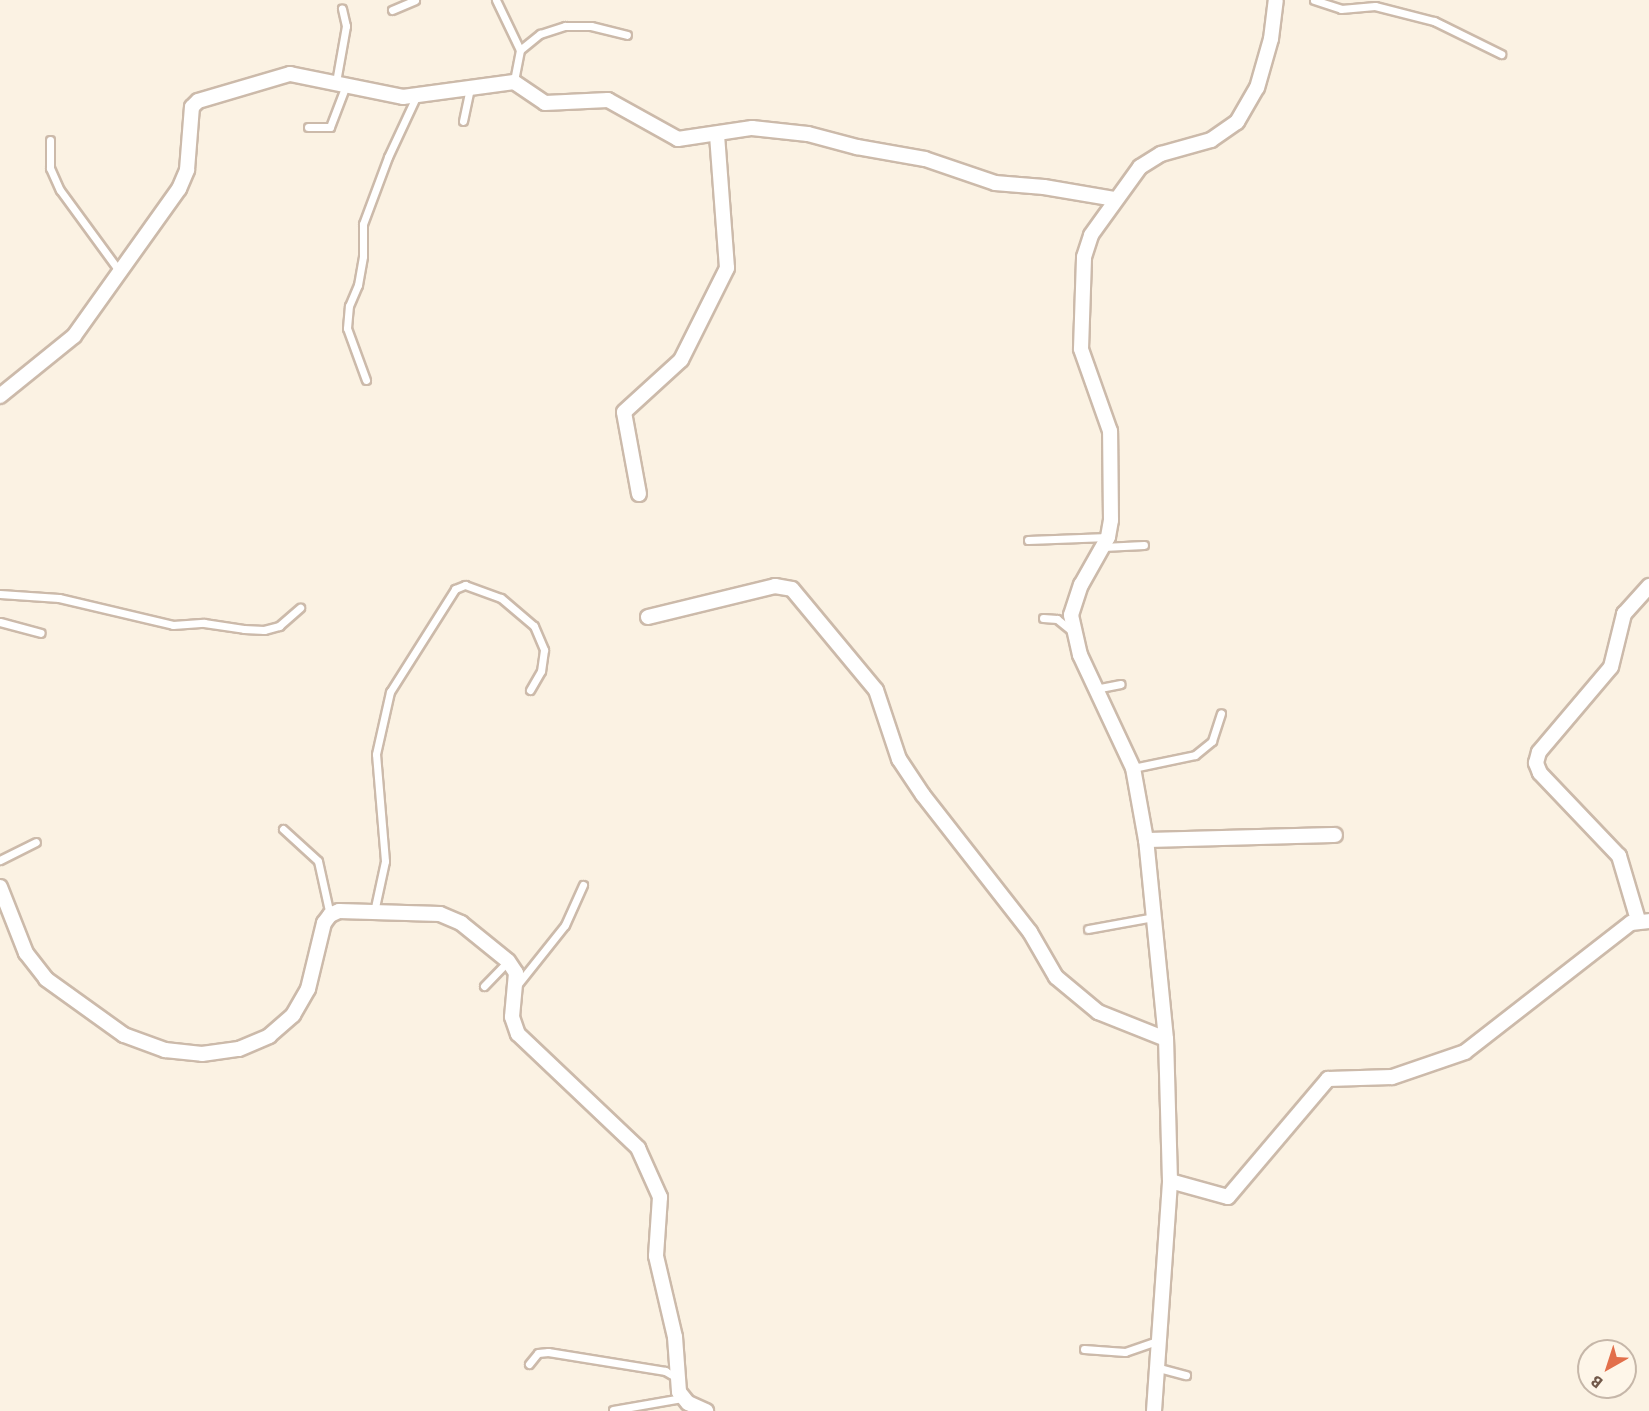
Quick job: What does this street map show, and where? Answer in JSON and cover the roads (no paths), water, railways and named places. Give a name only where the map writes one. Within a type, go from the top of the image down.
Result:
[{"type":"street","points":[[1154,1411],[1161,1340],[1170,1181],[1166,1039],[1146,840],[1133,768],[1095,689],[1073,633],[1074,600],[1106,542],[1112,443],[1086,366],[1081,333],[1086,247],[1114,199],[1149,160],[1211,140],[1237,122],[1257,88],[1271,39],[1276,0]]},
{"type":"street","points":[[0,396],[65,345],[120,272],[185,178],[192,107],[290,74],[416,97],[514,82],[545,103],[608,100],[678,140],[759,128],[808,134],[857,147],[925,159],[995,183],[1044,186],[1114,199]]},
{"type":"street","points":[[639,494],[624,412],[681,360],[727,268],[717,135]]},
{"type":"street","points":[[648,617],[775,586],[792,589],[876,690],[899,759],[922,795],[1030,932],[1056,977],[1098,1012],[1166,1039]]},
{"type":"street","points":[[1170,1181],[1228,1197],[1328,1078],[1392,1077],[1465,1052],[1643,920],[1619,856],[1547,781],[1536,763],[1539,752],[1611,667],[1624,614],[1649,586]]},
{"type":"street","points":[[1146,840],[1335,835]]},
{"type":"street","points":[[0,887],[26,953],[46,979],[124,1035],[165,1050],[202,1054],[239,1049],[269,1036],[293,1015],[308,989],[324,923],[330,915],[339,911],[451,917],[508,961],[518,984],[512,1017],[518,1034],[633,1141],[659,1190],[656,1256],[675,1336],[677,1378],[682,1398],[706,1411]]},
{"type":"lane","points":[[392,10],[415,0]]},
{"type":"lane","points":[[496,0],[520,50],[514,82]]},
{"type":"lane","points":[[1314,0],[1341,9],[1375,6],[1434,21],[1501,54]]},
{"type":"lane","points":[[308,127],[330,127],[341,84],[346,26],[342,8]]},
{"type":"lane","points":[[520,50],[540,34],[565,26],[591,26],[627,34]]},
{"type":"lane","points":[[463,121],[470,87]]},
{"type":"lane","points":[[366,380],[347,328],[349,306],[358,285],[363,256],[363,224],[388,157],[416,97]]},
{"type":"lane","points":[[50,140],[50,168],[60,189],[120,272]]},
{"type":"lane","points":[[1028,540],[1144,544]]},
{"type":"lane","points":[[374,912],[384,861],[376,754],[390,692],[455,589],[465,585],[501,598],[534,626],[544,650],[541,671],[530,690]]},
{"type":"lane","points":[[0,594],[59,598],[173,626],[204,623],[244,630],[264,630],[279,626],[300,608]]},
{"type":"lane","points":[[1043,618],[1057,619],[1073,633]]},
{"type":"lane","points":[[0,622],[41,633]]},
{"type":"lane","points":[[1095,689],[1121,684]]},
{"type":"lane","points":[[1133,768],[1195,755],[1212,741],[1221,713]]},
{"type":"lane","points":[[283,829],[318,861],[330,915]]},
{"type":"lane","points":[[0,860],[36,842]]},
{"type":"lane","points":[[518,984],[565,925],[583,885]]},
{"type":"lane","points":[[1088,929],[1154,917]]},
{"type":"lane","points":[[484,986],[508,961]]},
{"type":"lane","points":[[1084,1349],[1125,1352],[1161,1340]]},
{"type":"lane","points":[[529,1364],[538,1353],[548,1352],[665,1371],[677,1378]]},
{"type":"lane","points":[[1159,1368],[1186,1375]]},
{"type":"lane","points":[[613,1410],[682,1398]]}]
